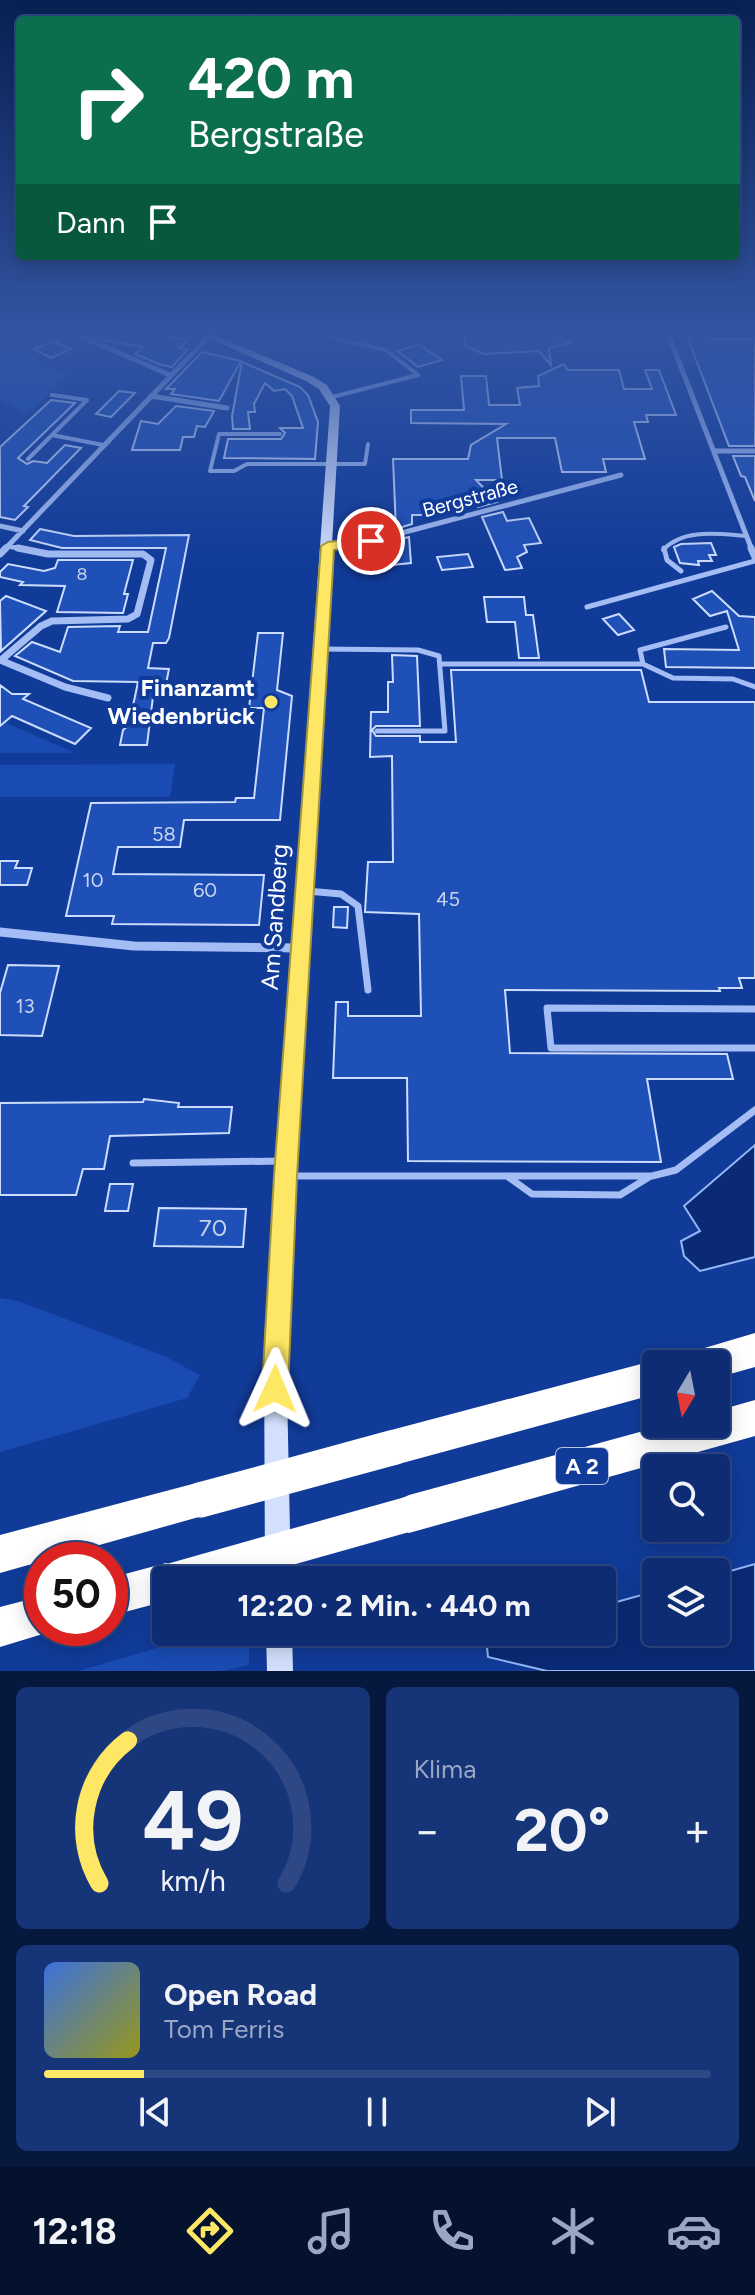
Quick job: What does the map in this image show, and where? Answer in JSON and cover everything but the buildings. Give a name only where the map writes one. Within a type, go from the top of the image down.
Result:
[{"type":"highway","points":[[730,1357],[755,1350]]},
{"type":"highway","points":[[0,1554],[642,1381]]},
{"type":"highway","name":"A 2","points":[[223,1566],[755,1418]]},
{"type":"highway","name":"A 2","points":[[128,1592],[152,1586]]},
{"type":"highway","points":[[0,1627],[24,1621]]},
{"type":"main road","name":"Am Sandberg","points":[[278,1566],[275,1340],[335,409]]},
{"type":"main road","points":[[279,1646],[280,1671]]},
{"type":"street","points":[[0,554],[138,409]]},
{"type":"street","points":[[699,409],[755,559]]},
{"type":"street","points":[[716,451],[755,451]]},
{"type":"street","name":"Bergstraße","points":[[328,546],[371,541],[621,475]]},
{"type":"street","points":[[0,526],[23,531]]},
{"type":"street","points":[[8,546],[48,554],[143,554],[151,560],[137,614],[128,619],[52,621],[41,626],[1,660],[13,668],[84,695],[108,698]]},
{"type":"street","points":[[0,932],[134,946],[301,948]]},
{"type":"lane","points":[[28,459],[78,409]]},
{"type":"lane","points":[[280,434],[219,434],[210,471],[234,471],[247,464],[365,464]]},
{"type":"lane","points":[[51,435],[103,445]]},
{"type":"lane","points":[[364,471],[368,444]]},
{"type":"lane","points":[[681,571],[671,566],[663,549],[671,540],[685,536],[747,536]]},
{"type":"lane","points":[[587,607],[755,559]]},
{"type":"lane","points":[[643,664],[640,650],[726,627]]},
{"type":"lane","points":[[321,649],[418,650],[439,656],[445,731],[377,731]]},
{"type":"lane","points":[[440,664],[643,664],[673,678],[733,679],[755,687]]},
{"type":"lane","points":[[305,891],[338,893],[352,898],[358,906],[368,990]]},
{"type":"lane","points":[[755,1009],[547,1008],[551,1048],[755,1048]]},
{"type":"lane","points":[[133,1163],[507,1176],[652,1176],[676,1170],[755,1110]]},
{"type":"lane","points":[[507,1176],[532,1194],[620,1195],[652,1176]]},
{"type":"shaded area","points":[[0,720],[75,753],[0,753]]},
{"type":"shaded area","points":[[175,764],[170,797],[0,797],[0,765]]},
{"type":"shaded area","points":[[755,1145],[755,1257],[700,1271],[684,1256],[681,1241],[700,1231],[684,1206]]},
{"type":"shaded area","points":[[0,1298],[18,1301],[164,1356],[200,1375],[187,1398],[0,1452]]},
{"type":"shaded area","points":[[755,1564],[755,1671],[547,1671],[488,1657],[487,1646],[616,1646],[616,1602],[642,1595],[642,1646],[730,1646],[730,1571]]},
{"type":"shaded area","points":[[160,1646],[249,1646],[249,1665],[222,1671],[78,1671]]},
{"type":"place","name":"Finanzamt Wiedenbrück","points":[[271,702]]},
{"type":"route","points":[[275,1389],[285,1176],[328,546],[371,541]]}]
